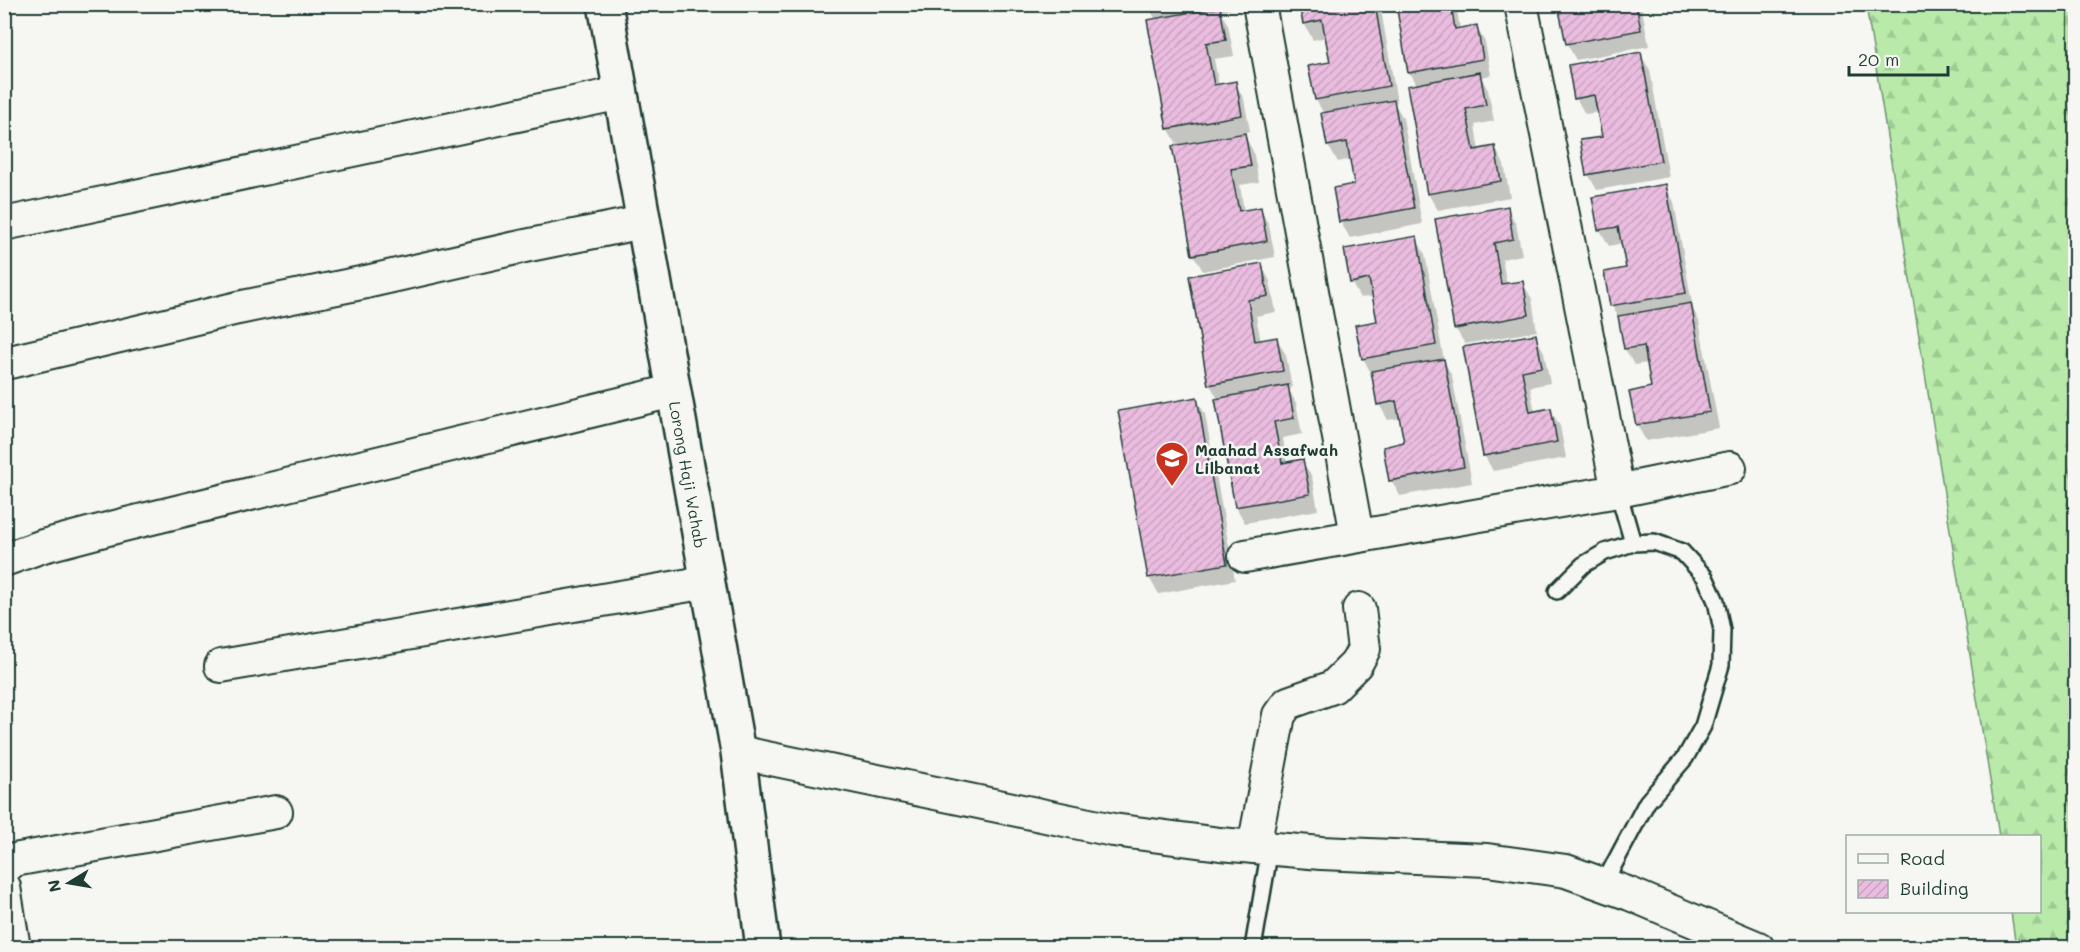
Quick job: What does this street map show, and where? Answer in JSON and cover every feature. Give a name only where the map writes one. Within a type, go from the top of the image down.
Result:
[{"type":"street","name":"Lorong Haji Wahab","points":[[605,4],[738,752],[763,948]]},
{"type":"street","points":[[1258,4],[1357,535]]},
{"type":"street","points":[[1521,4],[1618,491]]},
{"type":"street","points":[[4,224],[621,93]]},
{"type":"street","points":[[10,362],[238,308],[644,222]]},
{"type":"street","points":[[4,560],[43,546],[123,525],[674,391]]},
{"type":"street","points":[[1245,556],[1618,491],[1730,468]]},
{"type":"street","points":[[220,666],[707,582]]},
{"type":"street","points":[[1262,848],[1279,715],[1288,703],[1333,687],[1356,664],[1364,649],[1359,609]]},
{"type":"street","points":[[738,752],[1113,830],[1262,848],[1321,853],[1487,860],[1566,871],[1758,948]]},
{"type":"street","points":[[4,868],[14,860],[276,812]]},
{"type":"street","points":[[4,887],[14,948]]},
{"type":"lane","points":[[1618,491],[1633,543]]},
{"type":"lane","points":[[1557,591],[1583,565],[1605,552],[1633,543],[1654,542],[1682,552],[1705,577],[1716,601],[1722,630],[1721,665],[1703,726],[1685,758],[1647,802],[1603,885]]},
{"type":"lane","points":[[1253,948],[1262,848]]},
{"type":"green space","points":[[1866,5],[2075,5],[2075,947],[2016,947],[2011,913],[2041,913],[2041,835],[1999,835]]},
{"type":"building","points":[[1299,4],[1375,4],[1389,86],[1315,100],[1308,66],[1330,62],[1322,20],[1303,24]]},
{"type":"building","points":[[1396,4],[1451,4],[1455,29],[1477,25],[1483,59],[1408,73]]},
{"type":"building","points":[[1581,4],[1636,4],[1641,30],[1566,44],[1559,10]]},
{"type":"building","points":[[1220,7],[1226,40],[1206,43],[1214,85],[1236,81],[1242,115],[1167,129],[1147,20]]},
{"type":"building","points":[[1641,52],[1661,161],[1586,175],[1580,140],[1602,137],[1594,95],[1574,99],[1568,65]]},
{"type":"building","points":[[1480,72],[1486,105],[1466,109],[1474,150],[1495,146],[1501,181],[1427,194],[1407,86]]},
{"type":"building","points":[[1394,100],[1414,208],[1339,222],[1333,188],[1354,184],[1347,142],[1327,146],[1321,113]]},
{"type":"building","points":[[1245,133],[1251,166],[1231,169],[1239,211],[1261,207],[1267,241],[1192,255],[1172,146]]},
{"type":"building","points":[[1666,184],[1686,293],[1610,306],[1604,272],[1626,268],[1618,227],[1598,230],[1592,197]]},
{"type":"building","points":[[1508,206],[1513,239],[1494,243],[1501,284],[1523,281],[1529,315],[1454,329],[1435,219]]},
{"type":"building","points":[[1417,236],[1436,345],[1362,359],[1355,325],[1377,321],[1369,279],[1350,283],[1344,249]]},
{"type":"building","points":[[1262,263],[1268,296],[1248,300],[1255,341],[1277,337],[1283,371],[1208,385],[1189,276]]},
{"type":"building","points":[[1691,303],[1710,412],[1636,425],[1629,392],[1651,387],[1644,346],[1624,349],[1618,316]]},
{"type":"building","points":[[1536,334],[1542,367],[1522,371],[1530,412],[1551,408],[1557,442],[1483,456],[1463,347]]},
{"type":"building","points":[[1444,359],[1464,467],[1389,481],[1383,447],[1404,442],[1396,401],[1377,405],[1371,371]]},
{"type":"building","points":[[1288,385],[1294,418],[1274,422],[1282,463],[1303,459],[1310,494],[1235,507],[1215,399]]},
{"type":"building","name":"Maahad Assafwah Lilbanat","points":[[1197,397],[1227,564],[1148,578],[1118,411]]},
{"type":"place","name":"Maahad Assafwah Lilbanat","points":[[1172,487]]}]
